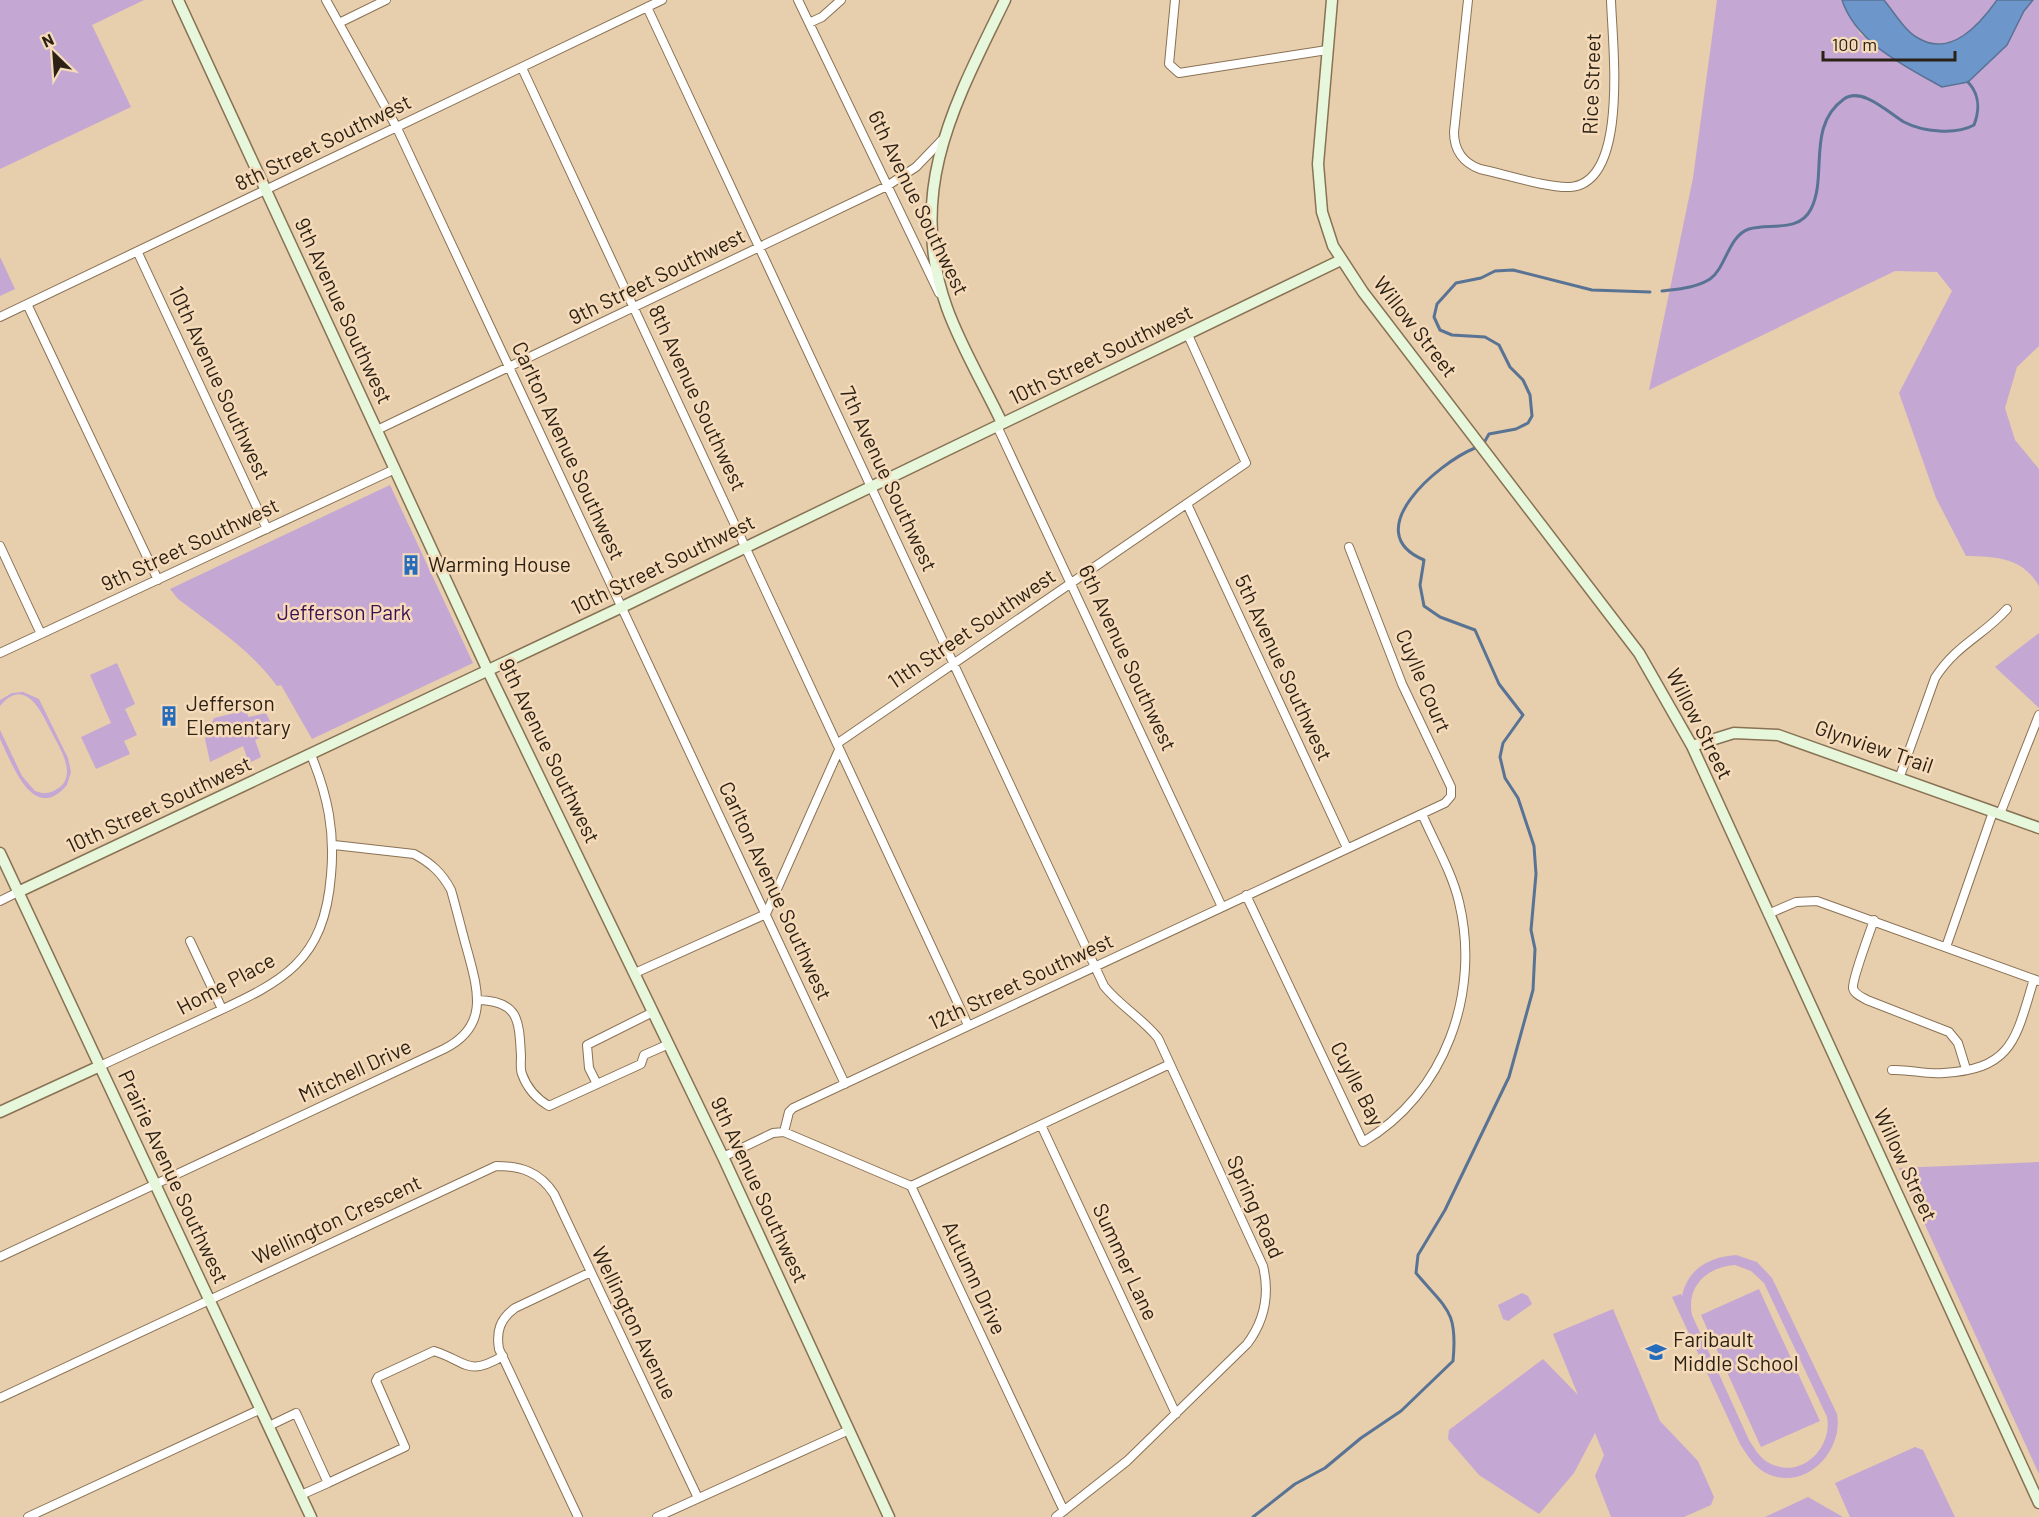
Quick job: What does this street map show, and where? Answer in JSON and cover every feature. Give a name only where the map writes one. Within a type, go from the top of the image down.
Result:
[{"type":"street","name":"9th Avenue Southwest","points":[[178,0],[488,671],[723,1157],[889,1517]]},
{"type":"street","name":"Carlton Avenue Southwest","points":[[326,0],[397,128],[845,1084]]},
{"type":"street","points":[[339,23],[386,0]]},
{"type":"street","name":"8th Street Southwest","points":[[0,317],[138,253],[662,0]]},
{"type":"street","name":"6th Avenue Southwest","points":[[798,0],[948,310],[1071,583],[1222,907]]},
{"type":"street","points":[[809,22],[822,17],[841,0]]},
{"type":"street","points":[[948,310],[939,284],[931,226],[935,168],[956,100],[1005,0]]},
{"type":"street","points":[[1175,0],[1169,64],[1179,73],[1327,50]]},
{"type":"street","name":"Willow Street","points":[[1332,0],[1318,188],[1326,229],[1341,260],[1639,653],[1692,746],[2039,1503]]},
{"type":"street","name":"Rice Street","points":[[1468,0],[1454,132],[1458,151],[1471,165],[1480,169],[1571,187],[1594,177],[1604,162],[1611,121],[1611,0]]},
{"type":"street","name":"7th Avenue Southwest","points":[[647,7],[1096,967]]},
{"type":"street","name":"8th Avenue Southwest","points":[[522,68],[838,743]]},
{"type":"street","name":"9th Street Southwest","points":[[377,430],[887,186],[916,167],[942,140]]},
{"type":"street","name":"10th Avenue Southwest","points":[[138,253],[267,529]]},
{"type":"street","name":"10th Street Southwest","points":[[0,901],[622,607],[1341,260]]},
{"type":"street","points":[[27,304],[158,580]]},
{"type":"street","name":"11th Street Southwest","points":[[838,743],[1246,463],[1188,335]]},
{"type":"street","name":"9th Street Southwest","points":[[0,653],[395,469]]},
{"type":"street","name":"5th Avenue Southwest","points":[[1187,504],[1347,848]]},
{"type":"street","points":[[0,546],[41,634]]},
{"type":"street","name":"Cuylle Court","points":[[1349,547],[1402,684],[1451,787],[1451,796],[1446,803],[1422,814]]},
{"type":"street","points":[[1900,776],[1935,678],[1956,650],[1990,626],[2007,609]]},
{"type":"street","points":[[1946,947],[1997,813],[2039,715]]},
{"type":"street","name":"Glynview Trail","points":[[1692,746],[1734,733],[1778,735],[1900,776],[2039,828]]},
{"type":"street","points":[[635,973],[766,914],[838,752],[838,743]]},
{"type":"street","points":[[838,752],[968,1025]]},
{"type":"street","name":"Home Place","points":[[100,1066],[276,983],[307,953],[326,914],[334,845],[327,796],[311,755]]},
{"type":"street","points":[[1347,848],[1422,814]]},
{"type":"street","name":"Cuylle Bay","points":[[1246,895],[1363,1142],[1399,1117],[1427,1084],[1439,1065],[1463,996],[1466,948],[1459,899],[1422,814]]},
{"type":"street","name":"Mitchell Drive","points":[[0,1257],[456,1043],[473,1022],[478,1000],[476,983],[451,890],[436,868],[414,854],[334,845]]},
{"type":"street","name":"12th Street Southwest","points":[[784,1132],[789,1112],[794,1108],[1347,848]]},
{"type":"street","name":"Prairie Avenue Southwest","points":[[0,854],[311,1517]]},
{"type":"street","points":[[1768,914],[1807,900],[1827,903],[2036,980],[2007,1049],[1991,1063],[1945,1074],[1892,1070]]},
{"type":"street","points":[[1874,920],[1855,976],[1853,987],[1855,992],[1875,1004],[1949,1032],[1958,1043],[1966,1069]]},
{"type":"street","points":[[190,942],[222,1010]]},
{"type":"street","name":"Spring Road","points":[[1056,1517],[1127,1461],[1247,1344],[1259,1326],[1267,1298],[1264,1269],[1258,1251],[1158,1038],[1145,1022],[1111,995],[1096,967]]},
{"type":"street","points":[[478,1000],[502,1002],[512,1010],[519,1025],[522,1074],[533,1094],[549,1106],[641,1064],[644,1055],[669,1044]]},
{"type":"street","points":[[597,1084],[589,1068],[587,1045],[654,1012]]},
{"type":"street","points":[[723,1157],[773,1133],[784,1132],[911,1186],[1170,1064]]},
{"type":"street","points":[[0,1112],[100,1066]]},
{"type":"street","name":"Summer Lane","points":[[1041,1125],[1176,1414]]},
{"type":"street","name":"Wellington Crescent","points":[[0,1398],[496,1166],[528,1170]]},
{"type":"street","name":"Wellington Avenue","points":[[528,1170],[548,1184],[554,1194],[589,1273],[698,1498]]},
{"type":"street","name":"Autumn Drive","points":[[911,1186],[1064,1511]]},
{"type":"street","points":[[578,1517],[499,1349],[497,1333],[507,1314],[515,1308],[589,1273]]},
{"type":"street","points":[[301,1496],[405,1447],[376,1381],[378,1377],[434,1351],[471,1368],[479,1368],[503,1356]]},
{"type":"street","points":[[28,1517],[261,1408]]},
{"type":"street","points":[[268,1426],[296,1413],[328,1483]]},
{"type":"street","points":[[657,1517],[849,1430]]},
{"type":"green space","points":[[0,0],[144,0],[92,25],[131,107],[0,169]]},
{"type":"green space","points":[[1717,0],[1842,0],[1860,34],[1942,87],[1968,82],[2007,45],[2024,11],[2033,0],[2039,0],[2039,346],[2017,367],[2005,408],[2015,440],[2039,469],[2039,586],[2025,569],[2008,560],[1966,556],[1936,498],[1899,393],[1952,291],[1937,272],[1895,271],[1649,390],[1693,178]]},
{"type":"green space","points":[[1884,0],[1997,0],[1964,36],[1953,41],[1930,43],[1913,35]]},
{"type":"green space","points":[[0,257],[15,289],[0,296]]},
{"type":"green space","name":"Jefferson Park","points":[[390,485],[473,663],[312,739],[281,685],[277,686],[243,649],[178,599],[170,589]]},
{"type":"green space","points":[[2039,633],[2039,708],[1995,667]]},
{"type":"green space","points":[[117,663],[135,704],[125,709],[137,735],[124,741],[130,754],[96,769],[81,737],[111,723],[90,675]]},
{"type":"green space","points":[[23,692],[39,699],[68,758],[71,772],[67,785],[55,795],[44,798],[34,794],[25,786],[0,739],[0,730],[22,776],[35,791],[49,793],[63,783],[67,769],[65,761],[37,706],[24,695],[17,694],[0,706],[0,700],[12,693]]},
{"type":"green space","points":[[247,710],[248,717],[266,713],[275,731],[255,740],[261,757],[249,763],[243,746],[210,762],[205,739],[214,718]]},
{"type":"green space","points":[[2039,1162],[2039,1474],[1899,1168]]},
{"type":"green space","points":[[1736,1255],[1757,1262],[1772,1278],[1837,1414],[1834,1442],[1827,1455],[1818,1465],[1793,1478],[1779,1477],[1764,1472],[1750,1460],[1740,1444],[1672,1297],[1681,1294],[1682,1296],[1689,1278],[1695,1271],[1709,1261]],"holes":[[[1735,1265],[1751,1271],[1764,1283],[1827,1417],[1828,1428],[1820,1449],[1804,1464],[1794,1467],[1783,1468],[1771,1464],[1753,1447],[1692,1315],[1692,1295],[1701,1280],[1708,1274]]]},
{"type":"green space","points":[[1759,1289],[1820,1421],[1761,1447],[1701,1315]]},
{"type":"green space","points":[[1522,1293],[1528,1296],[1532,1304],[1508,1321],[1503,1319],[1498,1305]]},
{"type":"green space","points":[[1613,1309],[1660,1421],[1698,1461],[1714,1497],[1711,1505],[1684,1517],[1611,1517],[1595,1476],[1604,1455],[1595,1433],[1574,1473],[1539,1514],[1479,1475],[1448,1439],[1449,1430],[1543,1359],[1578,1395],[1553,1334]]},
{"type":"green space","points":[[1915,1447],[1923,1450],[1955,1517],[1850,1517],[1835,1483]]},
{"type":"green space","points":[[1808,1497],[1843,1517],[1765,1517]]},
{"type":"water","points":[[1842,0],[1884,0],[1913,35],[1930,43],[1942,44],[1964,36],[1997,0],[2033,0],[2024,11],[2007,45],[1968,82],[1942,87],[1898,62],[1870,41],[1858,29]]},
{"type":"waterway","points":[[1662,291],[1681,289],[1710,279],[1720,268],[1736,238],[1749,229],[1783,226],[1806,217],[1816,196],[1821,137],[1825,123],[1832,110],[1844,99],[1851,96],[1867,98],[1904,122],[1920,128],[1939,131],[1958,130],[1974,125],[1977,113],[1977,97],[1968,82]]},
{"type":"waterway","points":[[1485,441],[1489,434],[1516,429],[1528,423],[1532,416],[1530,395],[1523,380],[1510,367],[1499,345],[1485,337],[1452,335],[1440,330],[1434,317],[1437,304],[1456,283],[1481,278],[1495,271],[1513,270],[1592,290],[1650,292]]},
{"type":"waterway","points":[[1253,1517],[1295,1484],[1325,1468],[1361,1438],[1401,1411],[1453,1361],[1454,1331],[1451,1320],[1448,1311],[1416,1273],[1418,1255],[1445,1210],[1509,1077],[1533,990],[1535,949],[1531,930],[1536,874],[1534,846],[1518,798],[1505,778],[1500,757],[1503,743],[1523,715],[1499,684],[1475,630],[1440,617],[1424,606],[1420,585],[1424,560],[1405,548],[1398,533],[1401,516],[1410,499],[1442,468],[1475,448]]},
{"type":"place","name":"Warming House","points":[[411,565]]},
{"type":"place","name":"Jefferson Elementary","points":[[169,716]]},
{"type":"place","name":"Faribault Middle School","points":[[1656,1352]]}]
